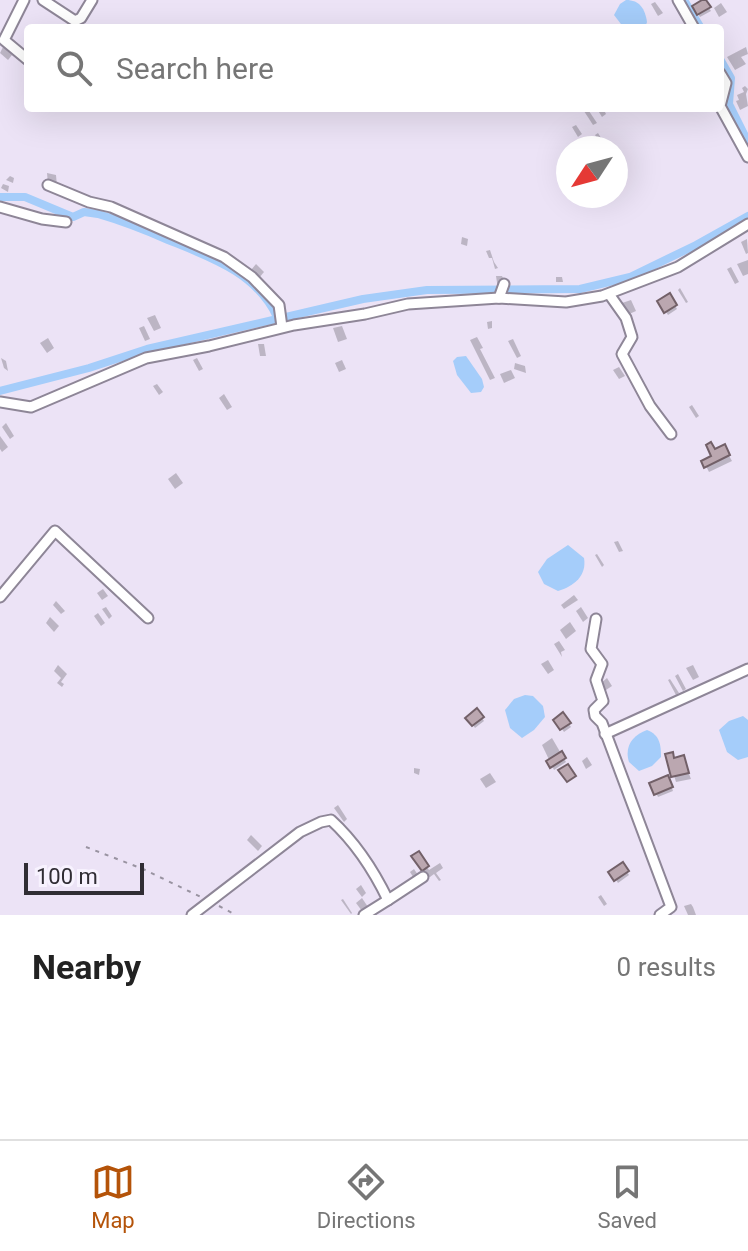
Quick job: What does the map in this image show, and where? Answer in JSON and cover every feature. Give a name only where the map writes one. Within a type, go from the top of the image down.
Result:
[{"type":"street","points":[[24,0],[4,40],[24,57]]},
{"type":"street","points":[[43,0],[75,21],[81,18],[92,0]]},
{"type":"street","points":[[678,0],[692,24]]},
{"type":"street","points":[[723,112],[748,157]]},
{"type":"street","points":[[48,185],[89,202],[111,207],[224,257],[252,277],[279,305],[282,327]]},
{"type":"street","points":[[0,207],[66,222]]},
{"type":"street","points":[[0,402],[31,407],[146,358],[282,327],[408,304],[499,298],[566,302],[609,294],[678,267],[748,224]]},
{"type":"street","points":[[499,298],[504,284]]},
{"type":"street","points":[[609,294],[626,318],[632,337],[622,354],[650,406],[671,434]]},
{"type":"street","points":[[0,597],[55,531],[148,618]]},
{"type":"street","points":[[596,619],[591,649],[602,664],[596,680],[603,701],[594,710],[671,907],[660,915]]},
{"type":"street","points":[[605,734],[748,669]]},
{"type":"street","points":[[192,915],[300,832],[331,820],[343,831],[378,879],[388,900]]},
{"type":"street","points":[[364,915],[423,877]]},
{"type":"path","points":[[86,847],[143,869],[208,900]]},
{"type":"path","points":[[217,905],[236,915]]},
{"type":"water","points":[[626,0],[641,6],[646,24],[621,24],[614,15]]},
{"type":"water","points":[[466,356],[482,379],[484,387],[481,392],[471,393],[457,375],[453,361]]},
{"type":"water","points":[[568,545],[584,558],[583,570],[574,583],[558,591],[544,584],[538,572],[547,559]]},
{"type":"water","points":[[533,696],[543,706],[545,717],[522,738],[510,728],[505,710],[514,699]]},
{"type":"water","points":[[743,716],[748,720],[748,757],[738,760],[727,752],[719,730],[729,721]]},
{"type":"water","points":[[647,730],[659,741],[661,757],[652,766],[639,771],[629,762],[628,751],[634,738]]},
{"type":"building","points":[[706,0],[711,7],[697,15],[692,6]]},
{"type":"building","points":[[670,293],[677,305],[664,313],[657,301]]},
{"type":"building","points":[[711,442],[715,449],[725,444],[730,455],[704,468],[701,461],[711,456],[706,445]]},
{"type":"building","points":[[477,708],[484,717],[472,726],[465,718]]},
{"type":"building","points":[[563,712],[571,723],[560,730],[553,720]]},
{"type":"building","points":[[562,751],[566,758],[550,768],[546,761]]},
{"type":"building","points":[[673,752],[674,758],[684,755],[689,773],[671,777],[665,754]]},
{"type":"building","points":[[568,764],[576,776],[567,782],[558,770]]},
{"type":"building","points":[[668,775],[673,787],[654,795],[649,783]]},
{"type":"building","points":[[419,851],[429,866],[422,871],[411,856]]},
{"type":"building","points":[[623,862],[629,871],[614,881],[608,872]]},
{"type":"waterway","points":[[684,0],[699,24]]},
{"type":"waterway","points":[[724,66],[731,78],[729,104],[748,142]]},
{"type":"waterway","points":[[0,197],[25,197],[73,217],[84,212],[98,214],[200,253],[245,278],[268,302],[277,317]]},
{"type":"waterway","points":[[0,391],[147,349],[363,299],[427,290],[580,289],[630,277],[748,216]]}]
